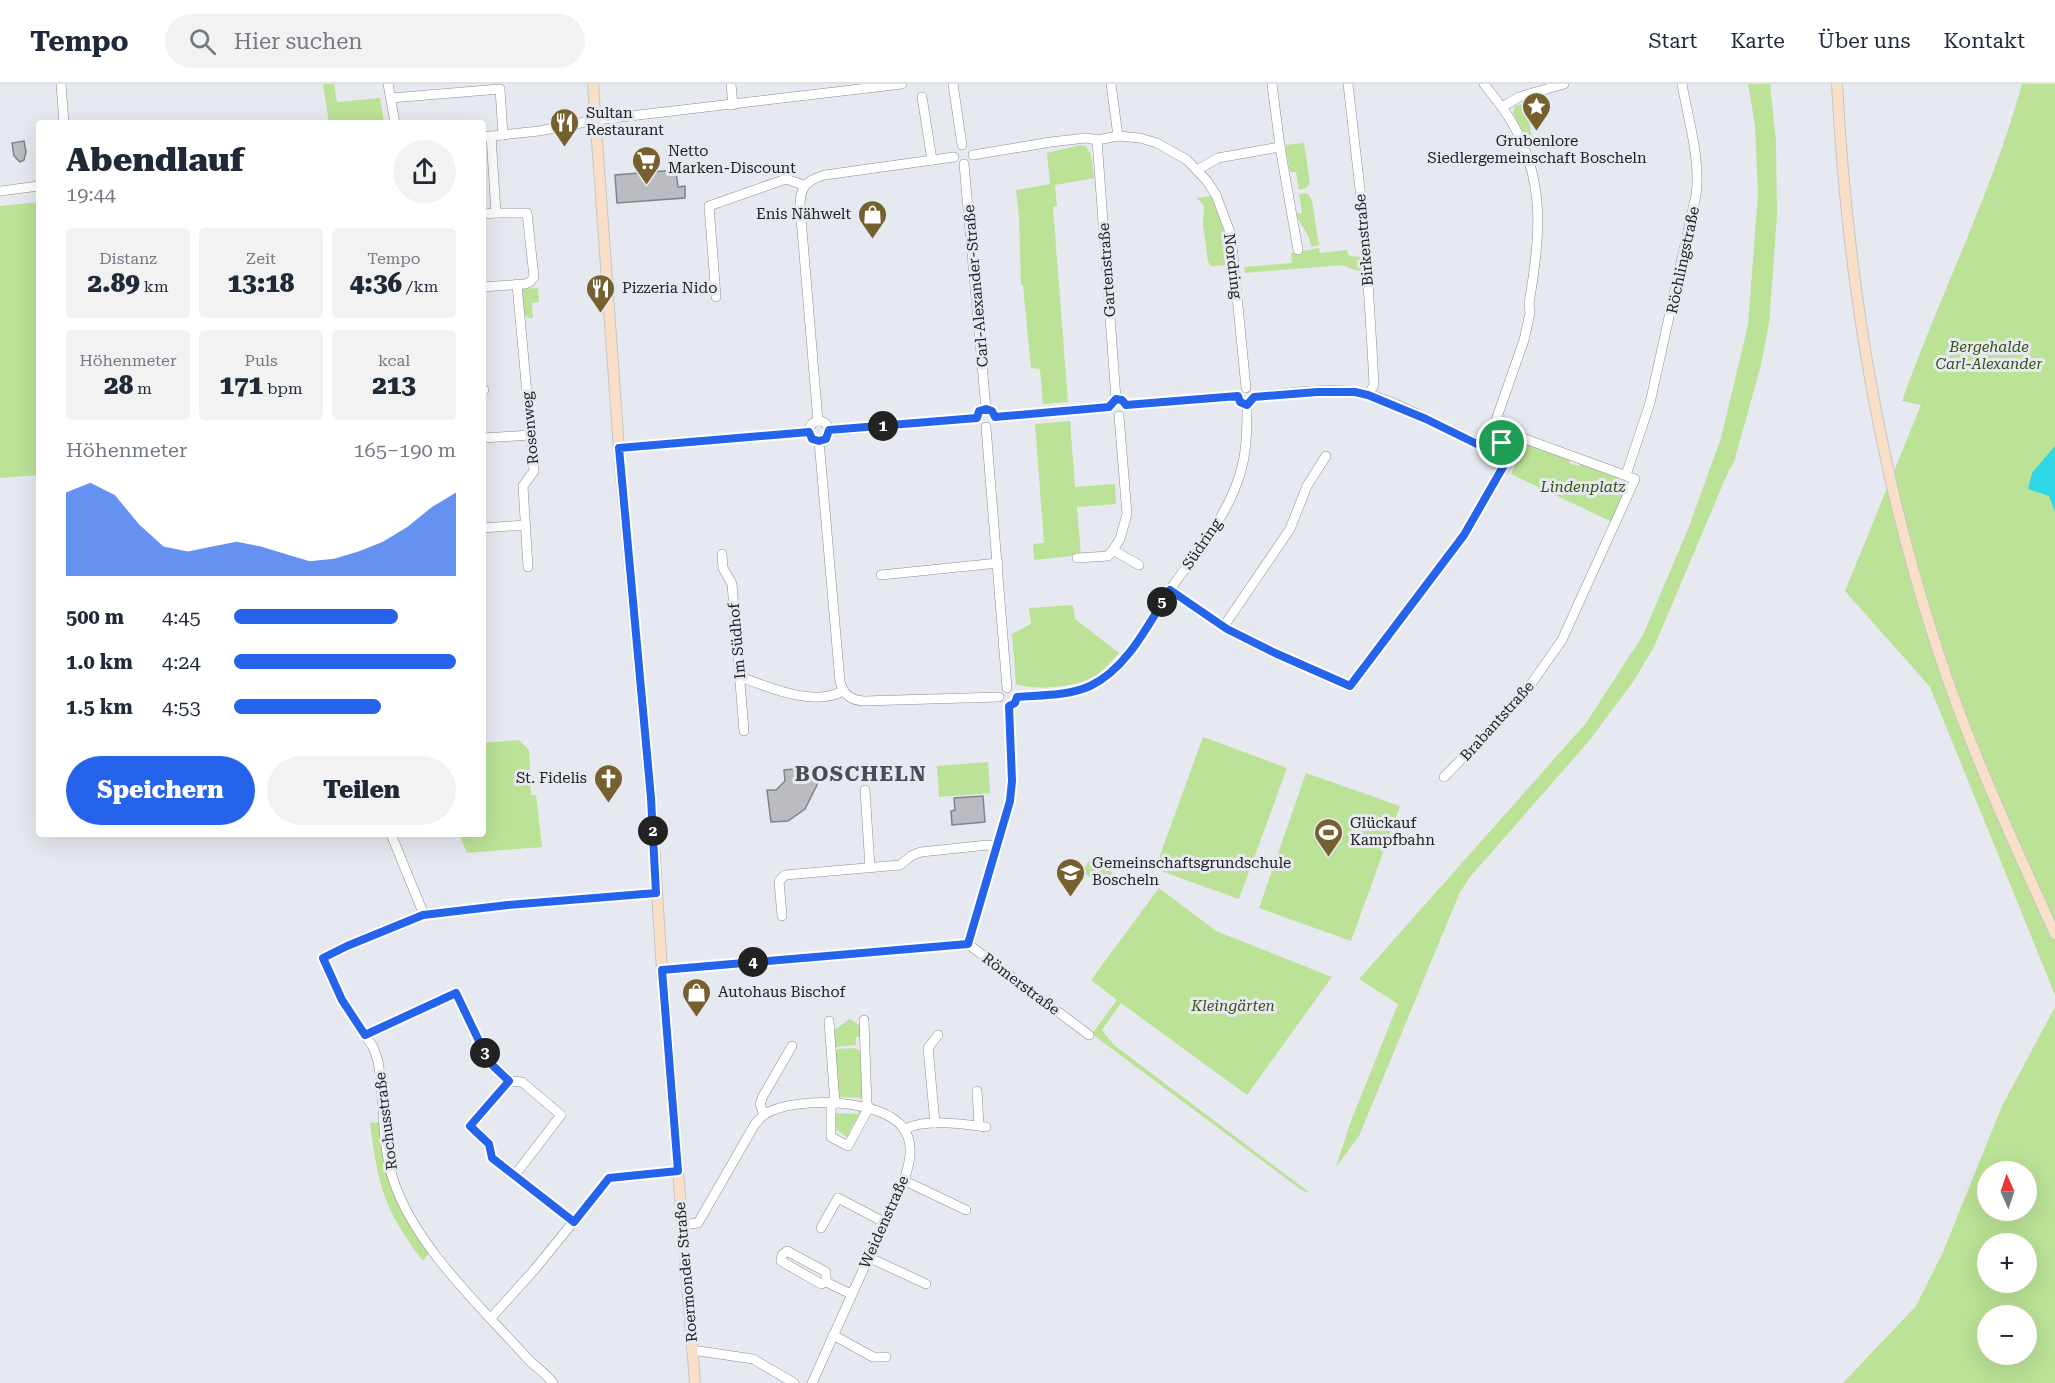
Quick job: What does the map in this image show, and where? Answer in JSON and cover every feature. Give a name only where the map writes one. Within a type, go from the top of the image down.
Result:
[{"type":"main road","name":"Roermonder Straße","points":[[593,84],[619,448],[651,798],[656,893],[695,1383]]},
{"type":"main road","points":[[1837,84],[1850,237],[1869,380],[1885,462],[1905,544],[1936,647],[1968,736],[2055,934]]},
{"type":"street","points":[[61,84],[64,120]]},
{"type":"street","points":[[388,84],[395,120]]},
{"type":"street","points":[[731,84],[733,105]]},
{"type":"street","points":[[496,213],[487,137],[584,124],[596,120],[902,84]]},
{"type":"street","points":[[953,84],[962,146]]},
{"type":"street","points":[[1111,84],[1118,136]]},
{"type":"street","points":[[1272,84],[1280,147],[1298,250]]},
{"type":"street","name":"Birkenstraße","points":[[1348,84],[1365,233],[1374,385],[1368,395]]},
{"type":"street","points":[[1170,590],[1224,626],[1275,653],[1350,686],[1464,535],[1507,460],[1495,423],[1524,340],[1530,313],[1529,303],[1538,241],[1538,216],[1532,166],[1514,124],[1484,84]]},
{"type":"street","points":[[1502,108],[1519,97],[1564,84]]},
{"type":"street","name":"Röchlingstraße","points":[[1626,475],[1650,403],[1698,184],[1682,84]]},
{"type":"street","points":[[391,98],[500,89],[503,135]]},
{"type":"street","points":[[922,97],[932,160]]},
{"type":"street","name":"Nordring","points":[[973,155],[1070,140],[1086,138],[1097,140],[1118,136],[1140,138],[1157,143],[1173,151],[1197,170],[1219,200],[1231,235],[1246,388]]},
{"type":"street","name":"Gartenstraße","points":[[1097,140],[1116,399]]},
{"type":"street","points":[[962,146],[971,149],[973,155],[970,162],[964,165],[954,157],[957,148],[962,146]]},
{"type":"street","points":[[1197,170],[1218,158],[1280,147]]},
{"type":"street","points":[[818,421],[800,206],[803,185],[808,180],[825,175],[954,157]]},
{"type":"street","name":"Carl-Alexander-Straße","points":[[964,165],[986,409]]},
{"type":"street","points":[[716,297],[709,206],[786,179],[803,185]]},
{"type":"street","points":[[0,191],[36,186]]},
{"type":"street","points":[[486,214],[522,211],[527,213],[534,277],[530,282],[486,287]]},
{"type":"street","name":"Rosenweg","points":[[518,284],[534,471],[523,486],[528,567]]},
{"type":"street","points":[[1254,397],[1253,392],[1246,388],[1240,390],[1238,396],[1240,402],[1247,405],[1254,397],[1317,392],[1355,392],[1368,395],[1426,419],[1483,447],[1520,437],[1626,475]]},
{"type":"street","points":[[1126,405],[1238,396]]},
{"type":"street","points":[[995,417],[1109,407],[1116,399],[1122,400],[1126,405],[1125,412],[1119,416],[1112,414],[1109,407]]},
{"type":"street","name":"Südring","points":[[1017,697],[1074,691],[1099,681],[1128,654],[1219,520],[1233,492],[1243,465],[1247,405]]},
{"type":"street","points":[[986,409],[992,411],[995,417],[993,424],[986,427],[979,424],[977,418],[979,411],[986,409]]},
{"type":"street","points":[[1077,558],[1108,556],[1119,539],[1127,514],[1119,416]]},
{"type":"street","points":[[829,430],[977,418]]},
{"type":"street","points":[[818,421],[824,422],[829,430],[826,439],[819,441],[812,439],[809,432],[812,424],[818,421]]},
{"type":"street","points":[[986,427],[1007,688]]},
{"type":"street","points":[[619,448],[809,432]]},
{"type":"street","points":[[486,438],[531,435]]},
{"type":"street","points":[[819,441],[840,682],[843,691],[847,696],[864,702],[999,697]]},
{"type":"street","points":[[1224,626],[1290,529],[1307,486],[1326,456]]},
{"type":"street","name":"Brabantstraße","points":[[1444,777],[1511,710],[1563,639],[1635,479],[1626,475]]},
{"type":"street","points":[[486,528],[524,525]]},
{"type":"street","points":[[1113,550],[1139,565]]},
{"type":"street","name":"Im Südhof","points":[[722,554],[723,568],[732,584],[744,731]]},
{"type":"street","points":[[880,575],[998,563]]},
{"type":"street","points":[[741,677],[773,688],[815,697],[832,696],[843,691]]},
{"type":"street","points":[[1007,688],[1015,692],[1017,697],[1015,703],[1009,706],[1001,703],[999,697],[1001,691],[1007,688]]},
{"type":"street","points":[[968,944],[1010,801],[1012,781],[1009,706]]},
{"type":"street","points":[[865,790],[870,868]]},
{"type":"street","points":[[391,837],[423,915],[493,906],[656,893]]},
{"type":"street","points":[[782,916],[779,881],[785,875],[900,865],[911,856],[921,852],[988,845],[998,847]]},
{"type":"street","name":"Rochusstraße","points":[[423,915],[323,958],[342,1000],[365,1035],[378,1061],[388,1157],[393,1179],[403,1204],[437,1256],[491,1318],[553,1383]]},
{"type":"street","name":"Römerstraße","points":[[662,970],[968,944],[1089,1035]]},
{"type":"street","points":[[365,1035],[456,993],[489,1062],[509,1081],[522,1082],[561,1115],[515,1175]]},
{"type":"street","points":[[829,1021],[833,1104],[831,1137],[848,1146],[868,1107],[864,1020]]},
{"type":"street","points":[[935,1123],[928,1048],[938,1035]]},
{"type":"street","points":[[764,1115],[760,1104],[763,1096],[792,1046]]},
{"type":"street","points":[[509,1081],[470,1126],[489,1144],[492,1158],[574,1222]]},
{"type":"street","points":[[683,1225],[698,1223],[755,1124],[764,1115],[788,1106],[833,1104],[868,1107],[891,1116],[904,1130],[911,1126],[935,1123],[983,1127],[977,1091]]},
{"type":"street","name":"Weidenstraße","points":[[812,1383],[910,1161],[909,1142],[904,1130]]},
{"type":"street","points":[[491,1318],[609,1178],[678,1171]]},
{"type":"street","points":[[903,1180],[966,1210]]},
{"type":"street","points":[[821,1228],[838,1198],[884,1222]]},
{"type":"street","points":[[826,1282],[826,1272],[787,1251],[782,1255],[781,1261],[821,1284],[826,1282],[851,1294]]},
{"type":"street","points":[[868,1257],[926,1284]]},
{"type":"street","points":[[833,1335],[873,1357],[886,1357]]},
{"type":"street","points":[[692,1350],[753,1359],[794,1383]]},
{"type":"green space","points":[[323,84],[334,84],[337,102],[380,98],[384,120],[329,120]]},
{"type":"green space","points":[[1748,84],[1770,84],[1776,141],[1777,216],[1769,323],[1761,365],[1734,462],[1654,647],[1633,682],[1589,741],[1470,877],[1460,892],[1359,1136],[1336,1167],[1351,1121],[1398,1004],[1359,979],[1586,723],[1643,635],[1688,529],[1721,438],[1748,325],[1758,196],[1755,125]]},
{"type":"green space","name":"Bergehalde Carl-Alexander","points":[[2022,84],[2055,84],[2055,995],[1930,687],[1845,591],[1921,405],[1902,401],[1981,204],[2010,125]]},
{"type":"green space","points":[[1526,103],[1533,143],[1529,144],[1513,113],[1515,106]]},
{"type":"green space","points":[[1304,143],[1310,183],[1306,188],[1299,190],[1296,172],[1290,172],[1285,145]]},
{"type":"green space","points":[[1081,145],[1086,146],[1091,155],[1094,178],[1055,185],[1057,206],[1053,207],[1068,402],[1043,404],[1040,369],[1031,368],[1021,284],[1016,190],[1050,184],[1047,153]]},
{"type":"green space","points":[[1305,193],[1312,201],[1319,245],[1311,247],[1309,237],[1295,214],[1302,213],[1299,194]]},
{"type":"green space","points":[[1211,196],[1223,227],[1229,265],[1211,266],[1208,262],[1203,224],[1204,206],[1197,198]]},
{"type":"green space","points":[[36,202],[36,475],[0,478],[0,206]]},
{"type":"green space","points":[[1319,248],[1320,253],[1347,250],[1349,256],[1361,257],[1363,273],[1342,265],[1245,273],[1244,267],[1292,263],[1291,253]]},
{"type":"green space","points":[[538,288],[539,302],[532,303],[533,318],[528,318],[523,313],[521,289]]},
{"type":"green space","points":[[1070,421],[1075,487],[1115,484],[1116,504],[1077,507],[1081,555],[1034,560],[1033,544],[1044,543],[1035,424]]},
{"type":"green space","name":"Lindenplatz","points":[[1526,444],[1570,460],[1569,463],[1579,466],[1580,464],[1617,478],[1625,488],[1612,522],[1511,474]]},
{"type":"green space","points":[[1073,605],[1075,619],[1119,653],[1088,680],[1045,687],[1016,684],[1012,634],[1031,624],[1029,608]]},
{"type":"green space","points":[[1203,737],[1287,768],[1239,899],[1155,869]]},
{"type":"green space","points":[[519,740],[529,750],[531,795],[536,795],[542,847],[467,853],[460,837],[486,837],[486,743]]},
{"type":"green space","points":[[988,762],[990,793],[939,797],[937,766]]},
{"type":"green space","name":"Glückauf Kampfbahn","points":[[1306,773],[1400,806],[1351,941],[1259,908]]},
{"type":"green space","points":[[1092,857],[1113,873],[1103,887],[1082,871]]},
{"type":"green space","name":"Kleingärten","points":[[1159,888],[1216,931],[1332,977],[1247,1095],[1121,1003],[1102,1030],[1114,1045],[1310,1193],[1303,1191],[1092,1034],[1117,1000],[1091,980]]},
{"type":"green space","points":[[2055,1007],[2055,1383],[1843,1383],[1916,1306],[1943,1252],[1977,1168],[1977,1221],[2037,1221],[2037,1161],[1980,1161],[2002,1106]]},
{"type":"green space","points":[[850,1019],[863,1028],[864,1036],[856,1037],[856,1045],[835,1047],[834,1030]]},
{"type":"green space","points":[[854,1048],[860,1051],[861,1055],[865,1098],[839,1097],[835,1052],[837,1049]]},
{"type":"green space","points":[[859,1109],[862,1109],[863,1113],[860,1113],[849,1132],[850,1136],[847,1137],[835,1129],[833,1113],[858,1114]]},
{"type":"green space","points":[[379,1122],[385,1160],[394,1191],[400,1206],[429,1253],[423,1261],[399,1227],[380,1181],[370,1123]]},
{"type":"water","points":[[2055,446],[2055,512],[2049,496],[2028,489],[2032,473]]},
{"type":"building","points":[[24,141],[26,152],[24,160],[20,162],[14,156],[12,143]]},
{"type":"building","name":"Netto Marken-Discount","points":[[676,170],[678,187],[685,186],[685,198],[617,203],[615,175]]},
{"type":"building","points":[[816,767],[817,785],[805,809],[788,821],[771,822],[767,790],[776,790],[785,781],[784,770]]},
{"type":"building","points":[[983,796],[985,822],[952,825],[951,811],[955,810],[954,798]]},
{"type":"place","name":"Grubenlore Siedlergemeinschaft Boscheln","points":[[1537,132]]},
{"type":"place","name":"Sultan Restaurant","points":[[565,148]]},
{"type":"place","name":"Netto Marken-Discount","points":[[647,186]]},
{"type":"place","name":"Enis Nähwelt","points":[[872,240]]},
{"type":"place","name":"Pizzeria Nido","points":[[601,314]]},
{"type":"place","name":"St. Fidelis","points":[[608,804]]},
{"type":"place","name":"Glückauf Kampfbahn","points":[[1329,858]]},
{"type":"place","name":"Gemeinschaftsgrundschule Boscheln","points":[[1071,898]]},
{"type":"place","name":"Autohaus Bischof","points":[[697,1018]]},
{"type":"district","name":"BOSCHELN","points":[[861,774]]},
{"type":"route","points":[[1317,392],[1355,392],[1368,395],[1398,406],[1483,447],[1502,443],[1507,460],[1464,535],[1350,686],[1227,629],[1170,590],[1128,654],[1099,681],[1074,691],[1017,697],[1015,703],[1009,706],[1012,781],[1010,801],[968,944],[662,970],[678,1171],[609,1178],[574,1222],[492,1158],[489,1144],[470,1126],[509,1081],[489,1062],[456,993],[365,1035],[342,1000],[323,958],[423,915],[508,905],[656,893],[651,798],[619,448],[809,432],[815,441],[823,441],[828,436],[829,430],[977,418],[977,414],[982,409],[989,409],[995,417],[1109,407],[1116,399],[1124,401],[1126,405],[1238,396],[1240,402],[1247,405],[1254,397],[1317,392]]}]
